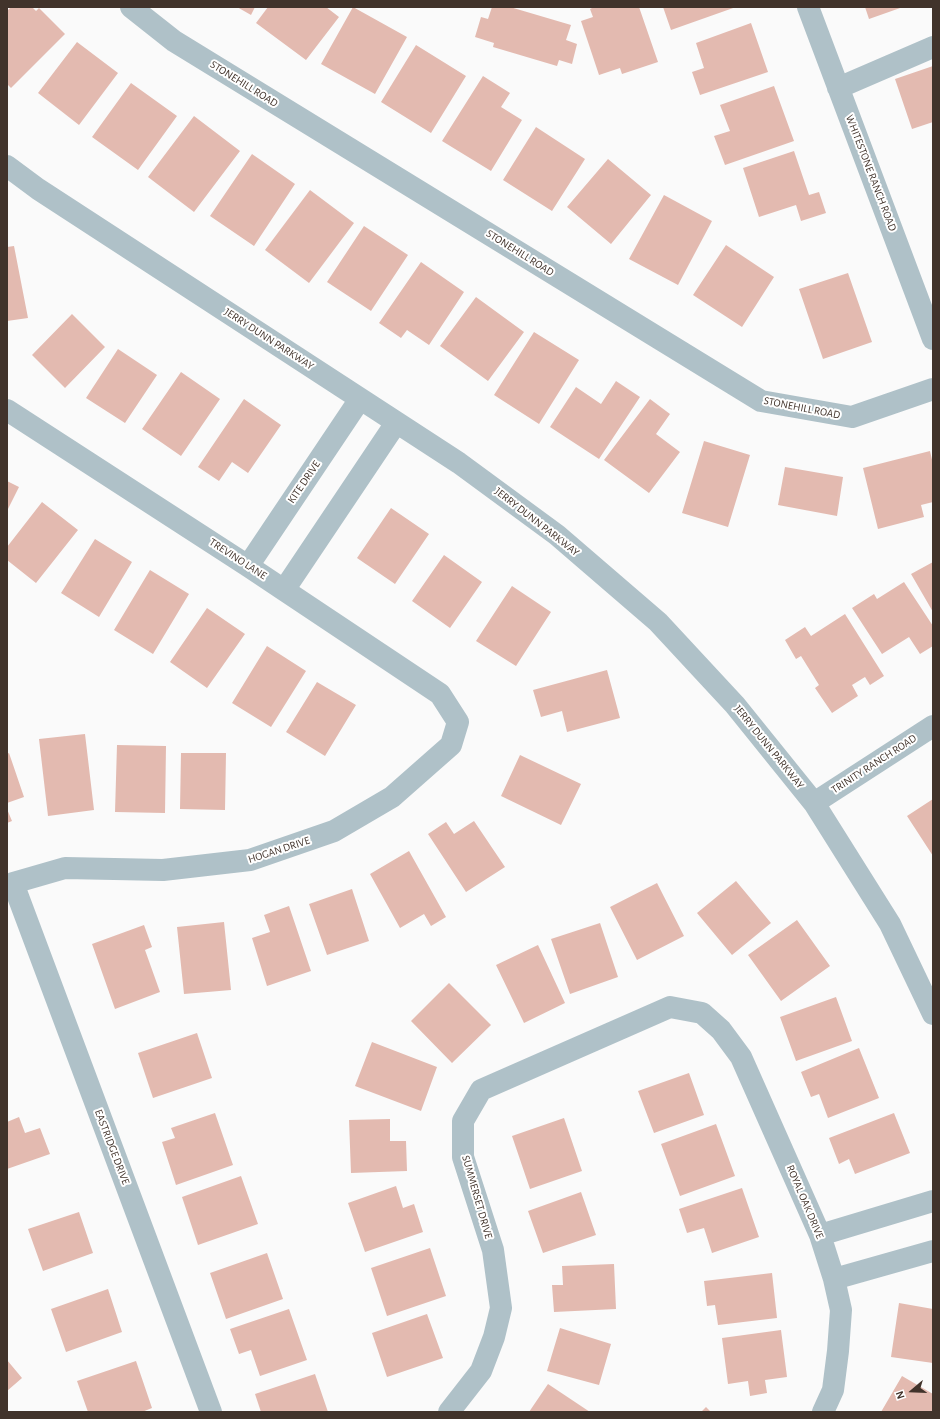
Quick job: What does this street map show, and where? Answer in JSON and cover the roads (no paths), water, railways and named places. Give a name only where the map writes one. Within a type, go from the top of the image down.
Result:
[{"type":"street","name":"STONEHILL ROAD","points":[[131,7],[180,45],[761,401],[852,417],[933,389]]},
{"type":"street","name":"WHITESTONE RANCH ROAD","points":[[808,7],[933,339]]},
{"type":"street","points":[[838,88],[933,47]]},
{"type":"street","name":"JERRY DUNN PARKWAY","points":[[7,166],[38,189],[459,463],[557,535],[658,622],[735,705],[814,803],[890,924],[933,1014]]},
{"type":"street","name":"KITE DRIVE","points":[[248,566],[360,399]]},
{"type":"street","name":"TREVINO LANE","points":[[7,410],[248,566],[440,694],[458,722]]},
{"type":"street","points":[[284,590],[396,423]]},
{"type":"street","name":"HOGAN DRIVE","points":[[10,884],[65,868],[163,870],[250,860],[334,831],[392,797],[451,745],[458,722]]},
{"type":"street","name":"TRINITY RANCH ROAD","points":[[814,803],[933,726]]},
{"type":"street","name":"EASTRIDGE DRIVE","points":[[10,884],[211,1412]]},
{"type":"street","name":"SUMMERSET DRIVE","points":[[448,1412],[481,1371],[494,1337],[501,1308],[493,1250],[463,1157],[463,1121],[481,1090],[670,1007],[702,1013]]},
{"type":"street","name":"ROYAL OAK DRIVE","points":[[702,1013],[721,1030],[741,1058],[820,1235],[834,1279],[840,1310],[838,1351],[833,1390],[823,1412]]},
{"type":"street","points":[[820,1235],[933,1201]]},
{"type":"street","points":[[834,1279],[933,1251]]}]
